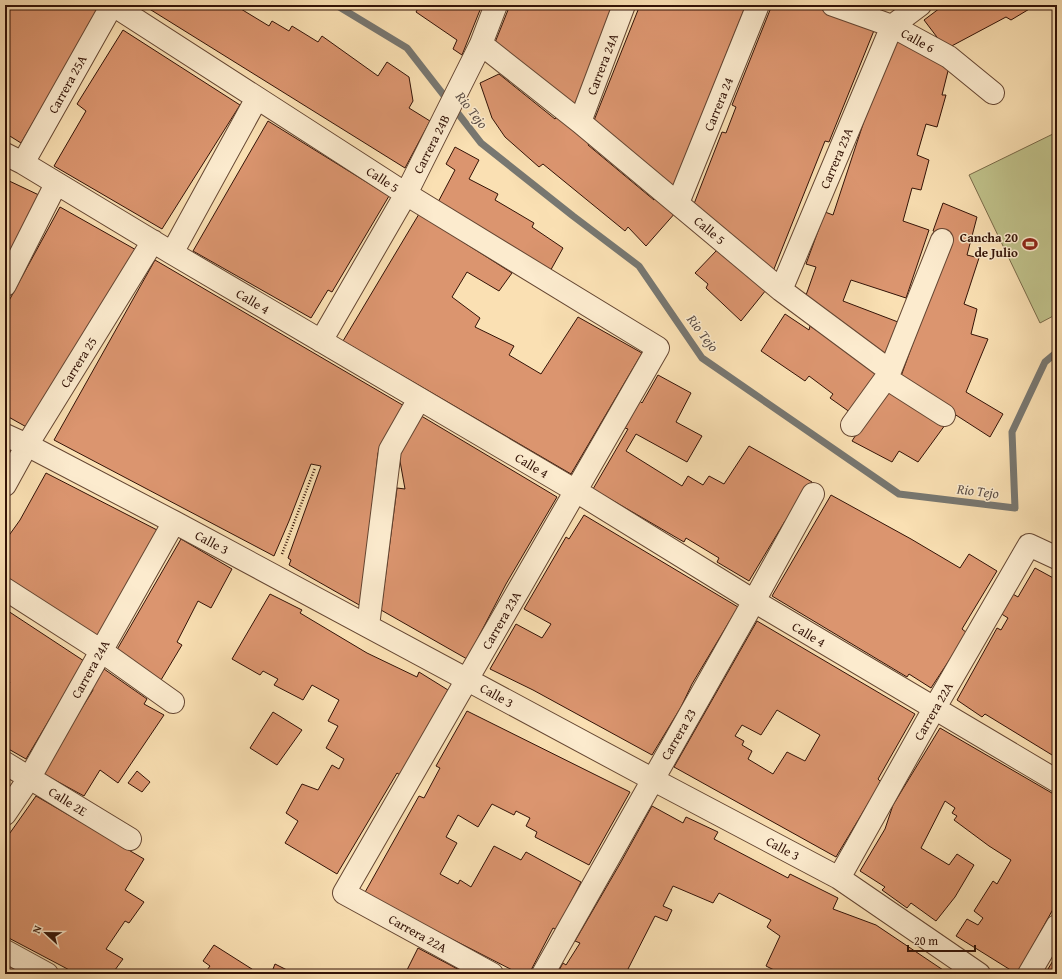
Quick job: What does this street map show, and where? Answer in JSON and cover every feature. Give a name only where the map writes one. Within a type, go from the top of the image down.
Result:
[{"type":"street","name":"Calle 5","points":[[112,5],[406,194],[658,348]]},
{"type":"street","name":"Carrera 25A","points":[[14,158],[112,5]]},
{"type":"street","name":"Carrera 24B","points":[[321,341],[406,194],[481,44],[496,5]]},
{"type":"street","name":"Carrera 24A","points":[[580,122],[624,5]]},
{"type":"street","name":"Carrera 24","points":[[678,203],[758,5]]},
{"type":"street","name":"Calle 6","points":[[833,5],[892,26],[949,57],[993,93]]},
{"type":"street","points":[[892,26],[920,5]]},
{"type":"street","name":"Carrera 23A","points":[[780,290],[892,26]]},
{"type":"street","name":"Calle 5","points":[[481,44],[580,122],[780,290],[888,375],[944,415]]},
{"type":"street","points":[[172,253],[257,98]]},
{"type":"street","name":"Calle 4","points":[[14,158],[576,491],[754,601],[1057,781]]},
{"type":"street","points":[[5,285],[56,184]]},
{"type":"street","points":[[852,425],[888,375],[942,240]]},
{"type":"street","name":"Carrera 25","points":[[5,485],[27,445],[153,241]]},
{"type":"street","name":"Carrera 23A","points":[[344,893],[658,348]]},
{"type":"street","points":[[368,626],[390,450],[419,399]]},
{"type":"street","name":"Calle 3","points":[[5,435],[174,522],[839,878],[979,974]]},
{"type":"street","name":"Carrera 23","points":[[543,974],[813,494]]},
{"type":"street","name":"Carrera 24A","points":[[5,814],[30,777],[100,650],[174,522]]},
{"type":"street","name":"Carrera 22A","points":[[839,878],[1029,544],[1057,558]]},
{"type":"street","points":[[5,589],[100,650],[173,702]]},
{"type":"street","name":"Calle 2E","points":[[5,763],[130,839]]},
{"type":"street","name":"Carrera 22A","points":[[344,893],[492,974]]},
{"type":"street","points":[[1029,974],[1057,926]]},
{"type":"street","points":[[5,951],[47,974]]},
{"type":"path","points":[[274,576],[314,468]]},
{"type":"green space","name":"Cancha 20 de Julio","points":[[1057,132],[1057,314],[1040,323],[969,175]]},
{"type":"building","points":[[5,5],[93,5],[99,9],[21,143],[5,133]]},
{"type":"building","points":[[143,5],[237,5],[236,6],[269,26],[272,21],[289,31],[292,26],[318,42],[322,36],[378,76],[387,62],[409,77],[413,101],[409,108],[430,121],[405,168]]},
{"type":"building","points":[[420,5],[482,5],[462,55],[453,49],[457,40],[416,12]]},
{"type":"building","points":[[510,5],[616,5],[575,110],[494,45]]},
{"type":"building","points":[[640,5],[746,5],[672,189],[593,123]]},
{"type":"building","points":[[772,5],[811,5],[875,28],[829,142],[825,141],[772,274],[692,209],[722,132],[726,133],[736,107],[732,105]]},
{"type":"building","points":[[878,5],[906,5],[898,11]]},
{"type":"building","points":[[944,5],[1036,5],[1011,20],[1006,17],[946,49],[924,20]]},
{"type":"building","points":[[123,30],[240,105],[162,229],[54,166],[86,111],[77,104]]},
{"type":"building","points":[[898,42],[950,63],[942,95],[946,95],[937,127],[926,124],[917,155],[929,160],[921,190],[912,188],[903,221],[929,230],[906,298],[851,280],[843,301],[898,322],[886,355],[805,298],[816,267],[806,264],[825,212],[833,215],[869,106],[892,45]]},
{"type":"building","points":[[499,74],[555,119],[557,116],[590,142],[588,145],[654,200],[656,197],[676,212],[646,246],[628,227],[625,231],[543,164],[539,167],[505,137],[492,118],[480,83]]},
{"type":"building","points":[[268,121],[389,196],[332,292],[328,290],[311,318],[193,251]]},
{"type":"building","points":[[455,147],[479,160],[469,179],[498,194],[495,200],[534,223],[532,227],[563,248],[548,275],[436,206],[455,170],[446,164]]},
{"type":"building","points":[[5,179],[41,196],[5,265]]},
{"type":"building","points":[[943,203],[977,217],[967,255],[979,258],[964,304],[977,309],[971,334],[988,339],[966,392],[1003,414],[990,437],[900,379],[951,237],[933,231]]},
{"type":"building","points":[[60,207],[138,251],[39,434],[5,415],[5,308]]},
{"type":"building","points":[[419,214],[512,273],[499,291],[467,272],[452,297],[480,318],[475,327],[514,346],[509,355],[541,374],[578,317],[642,353],[571,474],[343,341]]},
{"type":"building","points":[[717,250],[766,290],[741,321],[706,288],[708,284],[695,273]]},
{"type":"building","points":[[155,260],[406,407],[378,453],[361,606],[289,565],[291,560],[288,558],[321,466],[311,464],[274,556],[54,440]]},
{"type":"building","points":[[785,314],[809,330],[810,326],[883,375],[854,415],[830,398],[833,394],[809,376],[805,381],[761,351]]},
{"type":"building","points":[[658,375],[691,393],[676,422],[702,436],[687,462],[636,434],[626,451],[682,486],[688,476],[703,485],[709,476],[724,484],[749,446],[812,482],[789,522],[785,521],[749,581],[717,562],[719,558],[686,538],[684,542],[593,489],[628,429],[625,428],[640,401],[642,403]]},
{"type":"building","points":[[888,385],[948,421],[918,462],[899,451],[892,462],[852,441]]},
{"type":"building","points":[[418,414],[557,497],[506,584],[467,659],[381,610],[397,488],[405,489],[398,450]]},
{"type":"building","points":[[46,473],[159,531],[90,648],[5,589],[5,541],[20,520]]},
{"type":"building","points":[[831,495],[960,568],[969,554],[997,571],[962,629],[967,633],[931,688],[909,674],[907,677],[772,596]]},
{"type":"building","points":[[584,515],[738,607],[652,755],[533,690],[490,669],[516,624],[542,638],[551,624],[524,609],[566,537],[569,539]]},
{"type":"building","points":[[181,539],[232,569],[211,608],[198,601],[177,642],[182,645],[158,685],[111,660]]},
{"type":"building","points":[[1035,568],[1057,580],[1057,758],[985,714],[982,717],[957,700],[997,628],[1001,630],[1008,618],[1000,613],[1011,593],[1018,597]]},
{"type":"building","points":[[270,594],[302,610],[300,613],[367,653],[417,677],[419,672],[448,690],[400,775],[397,773],[337,874],[285,843],[298,821],[286,813],[302,784],[318,790],[332,765],[339,769],[344,759],[326,748],[338,726],[328,721],[339,700],[312,685],[303,700],[274,685],[278,679],[263,671],[260,675],[232,659]]},
{"type":"building","points":[[5,609],[84,661],[26,759],[5,747],[5,689],[10,682],[5,680]]},
{"type":"building","points":[[757,621],[915,714],[878,779],[881,782],[836,857],[674,767]],"holes":[[[777,710],[820,735],[805,761],[787,752],[773,774],[748,759],[752,751],[742,745],[744,741],[735,736],[742,725],[761,735]]]},
{"type":"building","points":[[104,669],[147,699],[144,704],[164,715],[118,783],[100,770],[84,796],[42,773],[93,690],[92,688]]},
{"type":"building","points":[[467,711],[630,792],[589,865],[535,837],[537,832],[526,826],[530,818],[516,811],[514,815],[492,804],[478,827],[458,815],[446,837],[457,843],[440,874],[458,884],[460,880],[471,887],[494,846],[521,860],[526,852],[581,882],[557,930],[553,928],[529,974],[520,974],[364,894],[419,796],[424,798],[440,768],[436,766]]},
{"type":"building","points":[[273,712],[302,730],[277,765],[250,748]]},
{"type":"building","points":[[940,728],[1057,796],[1057,902],[1017,974],[956,936],[967,919],[978,925],[983,918],[974,911],[993,881],[997,884],[1011,860],[954,820],[957,816],[952,813],[955,808],[945,801],[921,848],[949,865],[957,854],[974,865],[955,897],[936,921],[911,903],[907,908],[882,890],[885,887],[860,871],[885,829],[893,805]]},
{"type":"building","points":[[137,771],[150,782],[142,792],[128,783]]},
{"type":"building","points":[[36,796],[144,859],[125,890],[144,902],[129,923],[125,921],[106,949],[123,959],[112,974],[77,974],[5,936],[5,840]]},
{"type":"building","points":[[652,806],[683,823],[686,817],[718,832],[714,839],[788,878],[790,874],[838,898],[833,909],[876,925],[949,974],[772,974],[774,970],[766,966],[780,936],[767,927],[771,920],[719,893],[713,903],[673,886],[663,906],[672,910],[667,921],[655,916],[628,969],[640,974],[557,974],[563,963],[566,965],[580,943],[575,941]]},
{"type":"building","points":[[214,945],[255,971],[252,974],[204,974],[210,966],[203,961]]},
{"type":"building","points":[[418,948],[467,974],[405,974]]},
{"type":"building","points":[[1057,954],[1057,974],[1045,974]]},
{"type":"building","points":[[275,964],[295,974],[271,974]]},
{"type":"waterway","name":"Rio Tejo","points":[[336,5],[407,48],[481,143],[639,266],[702,358],[899,494],[1015,508],[1012,432],[1045,362],[1057,352]]},
{"type":"place","name":"Cancha 20 de Julio","points":[[1030,244]]}]
